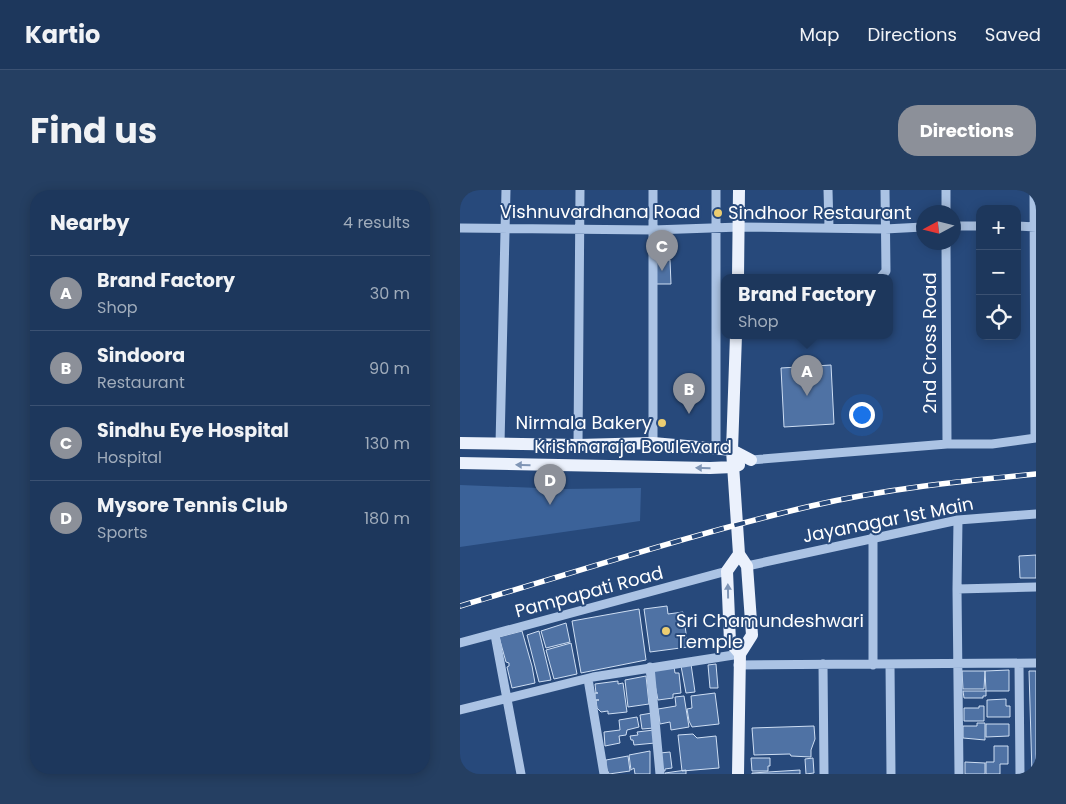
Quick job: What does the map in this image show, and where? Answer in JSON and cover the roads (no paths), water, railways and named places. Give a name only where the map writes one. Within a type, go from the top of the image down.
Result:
[{"type":"main road","points":[[738,274],[740,190]]},
{"type":"main road","points":[[736,339],[732,450],[739,554],[747,566],[752,635],[739,660],[738,774]]},
{"type":"main road","name":"Krishnaraja Boulevard","points":[[460,443],[578,445],[653,443],[732,450],[751,460]]},
{"type":"main road","name":"Krishnaraja Boulevard","points":[[460,463],[710,468],[733,467],[751,460]]},
{"type":"main road","points":[[739,554],[727,571],[730,642],[739,660]]},
{"type":"street","points":[[500,444],[506,190]]},
{"type":"street","points":[[578,445],[580,190]]},
{"type":"street","points":[[653,190],[653,443]]},
{"type":"street","points":[[716,190],[716,448]]},
{"type":"street","points":[[828,190],[829,227]]},
{"type":"street","points":[[884,274],[886,271],[885,190]]},
{"type":"street","points":[[946,190],[946,205]]},
{"type":"street","points":[[751,460],[946,444],[992,444],[1036,438],[1034,190]]},
{"type":"street","points":[[961,226],[976,226]]},
{"type":"street","points":[[1021,226],[1035,227]]},
{"type":"street","name":"Vishnuvardhana Road","points":[[460,228],[653,230],[740,227],[885,229],[916,227]]},
{"type":"street","name":"2nd Cross Road","points":[[946,250],[946,444]]},
{"type":"street","name":"Jayanagar 1st Main","points":[[747,566],[958,520],[1036,514]]},
{"type":"street","points":[[958,520],[959,774]]},
{"type":"street","points":[[873,537],[873,665]]},
{"type":"street","name":"Pampapati Road","points":[[460,643],[727,571]]},
{"type":"street","points":[[957,589],[1036,587]]},
{"type":"street","points":[[495,635],[520,774]]},
{"type":"street","points":[[460,710],[588,679],[650,668],[739,660],[873,665],[1036,663]]},
{"type":"street","points":[[823,664],[824,774]]},
{"type":"street","points":[[890,664],[891,774]]},
{"type":"street","points":[[1019,664],[1020,774]]},
{"type":"street","points":[[650,668],[660,774]]},
{"type":"street","points":[[588,679],[604,774]]},
{"type":"railway","points":[[460,606],[678,541],[811,506],[894,490],[1036,474]]},
{"type":"place","name":"Sindhoor Restaurant","points":[[718,213]]},
{"type":"place","name":"Sindhu Eye Hospital","points":[[662,271]]},
{"type":"place","name":"Brand Factory","points":[[807,396]]},
{"type":"place","name":"Sindoora","points":[[689,414]]},
{"type":"place","name":"Nirmala Bakery","points":[[662,423]]},
{"type":"place","name":"Mysore Tennis Club","points":[[550,505]]},
{"type":"place","name":"Sri Chamundeshwari Temple","points":[[666,631]]}]
